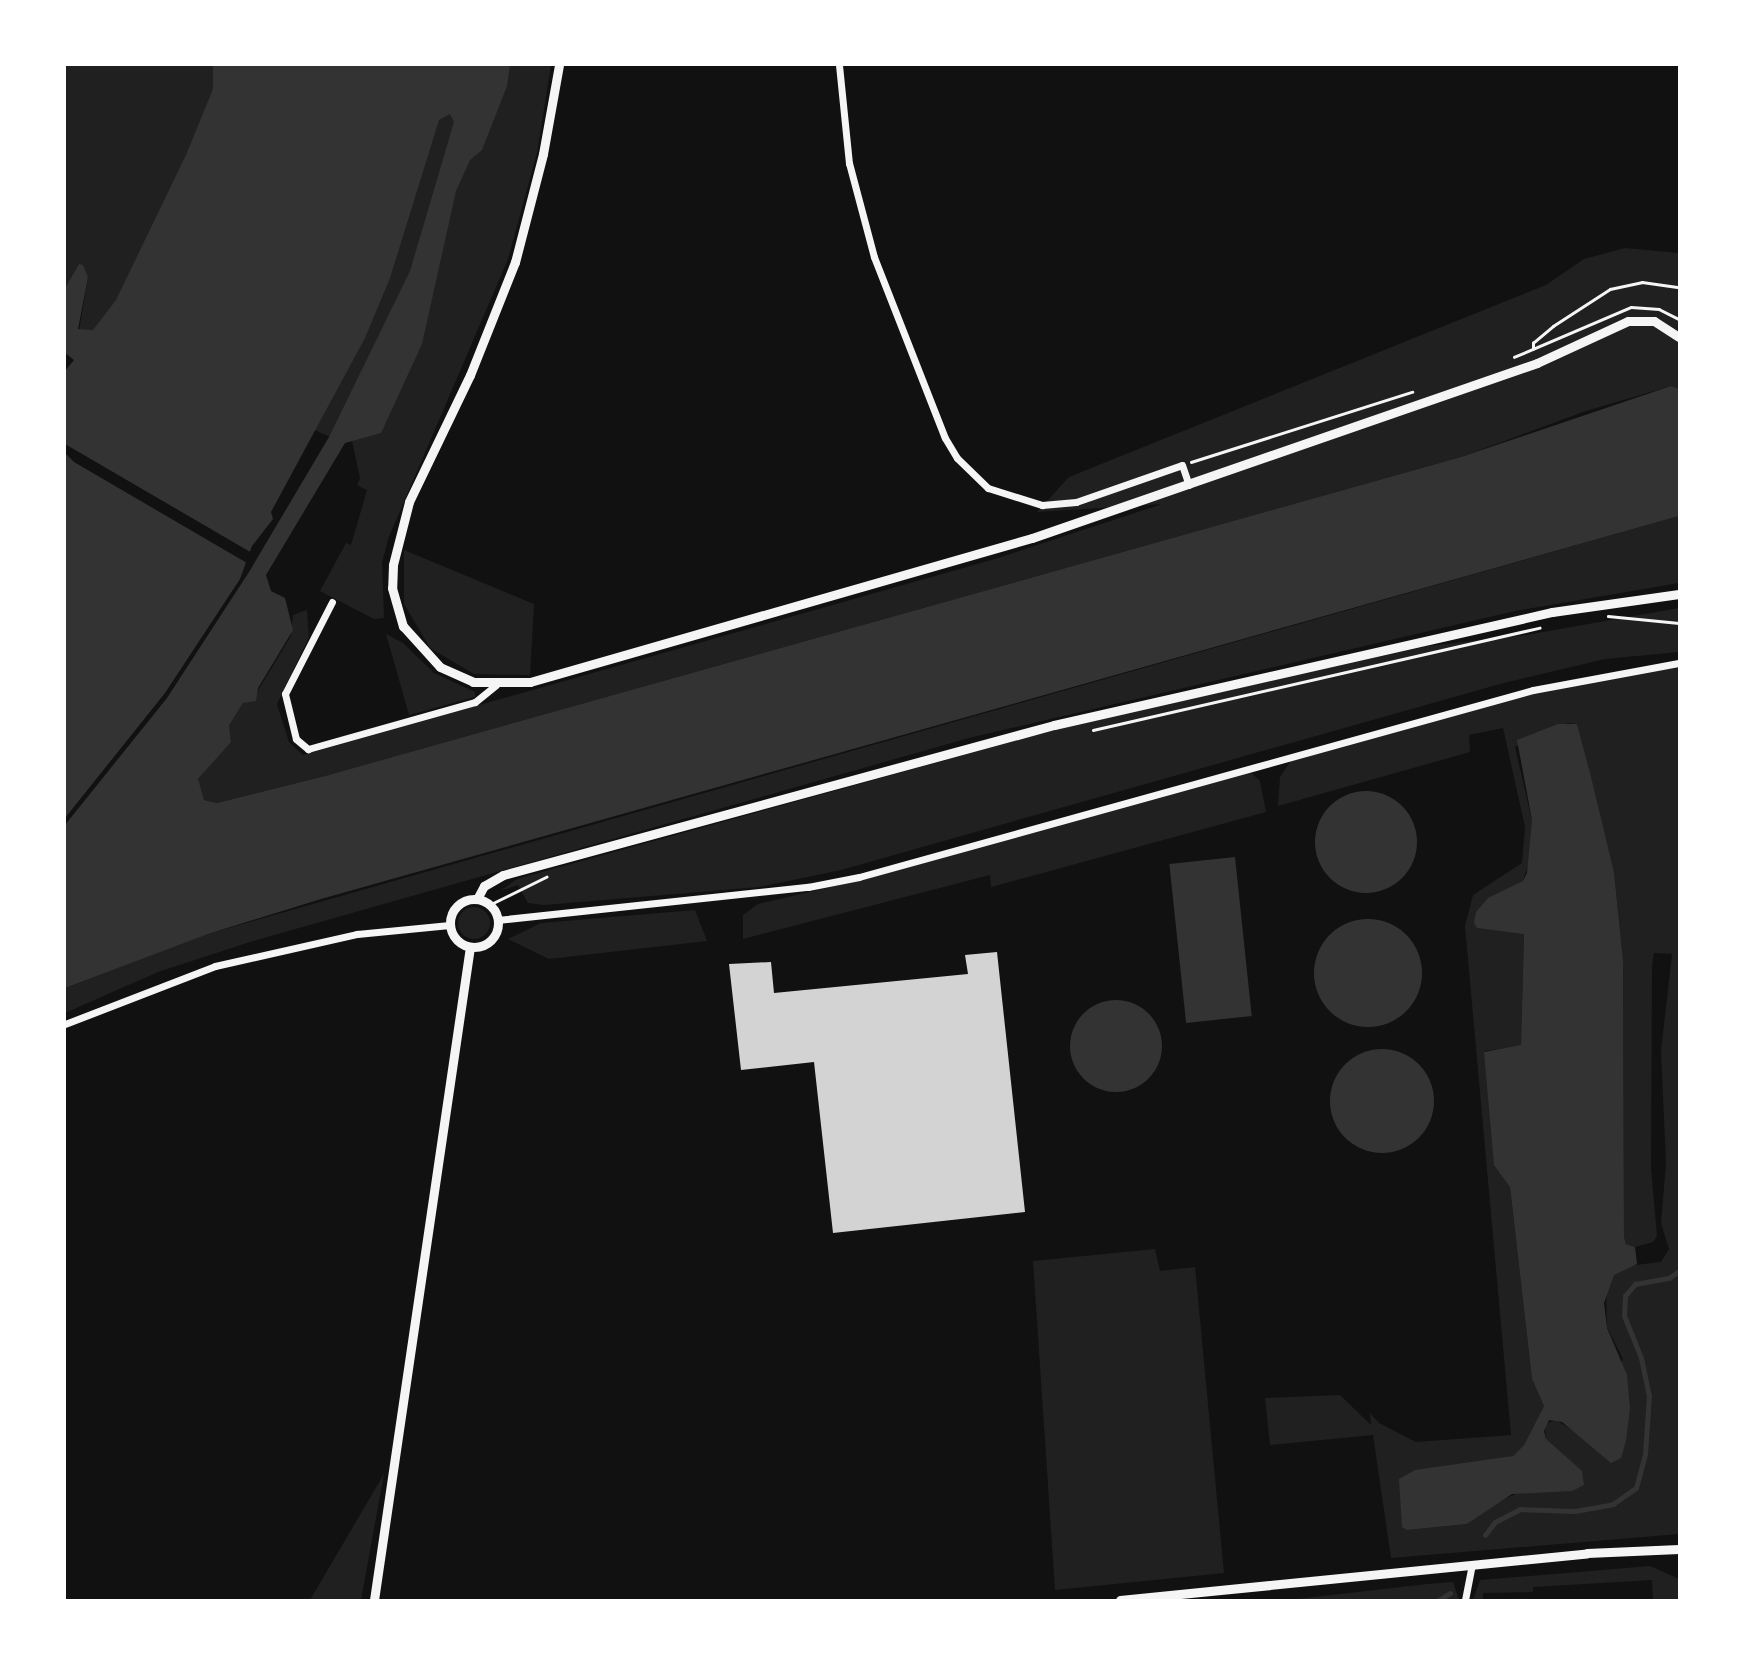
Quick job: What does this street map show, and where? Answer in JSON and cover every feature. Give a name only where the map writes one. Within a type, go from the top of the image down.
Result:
[{"type":"street","points":[[559,65],[543,154],[515,262],[475,364],[409,502],[393,565],[396,608],[412,639],[440,667],[473,682],[496,685],[530,682],[924,571],[1189,485],[1537,363],[1628,321],[1654,321],[1679,337]]},
{"type":"street","points":[[839,65],[849,163],[874,257],[945,438],[965,467],[1004,496],[1057,505],[1182,465],[1189,485]]},
{"type":"street","points":[[477,899],[487,883],[503,875],[1054,725],[1552,612],[1679,594]]},
{"type":"street","points":[[332,602],[285,694],[296,739],[308,749],[475,702],[496,685]]},
{"type":"street","points":[[498,920],[807,887],[859,877],[1533,690],[1679,663]]},
{"type":"street","points":[[477,899],[489,905],[498,920],[491,940],[470,947],[457,940],[450,925],[459,904],[477,899]]},
{"type":"street","points":[[65,1024],[215,966],[357,934],[450,925]]},
{"type":"street","points":[[374,1600],[470,947]]},
{"type":"street","points":[[1120,1600],[1472,1565],[1679,1549]]},
{"type":"street","points":[[1465,1600],[1472,1565]]},
{"type":"path","points":[[1506,360],[1533,349],[1533,343],[1553,326],[1610,289],[1642,282],[1679,287]]},
{"type":"path","points":[[1182,465],[1416,391]]},
{"type":"path","points":[[1605,615],[1615,620],[1679,623]]},
{"type":"path","points":[[1088,731],[1551,625]]},
{"type":"path","points":[[489,905],[557,874]]},
{"type":"shaded area","points":[[65,65],[551,65],[537,153],[508,259],[388,539],[382,563],[384,618],[374,619],[320,591],[346,543],[351,545],[367,490],[357,485],[360,478],[352,441],[345,443],[79,331],[88,277],[79,264],[65,288]]},
{"type":"shaded area","points":[[213,65],[510,65],[507,86],[482,150],[470,160],[456,191],[422,344],[381,433],[345,443],[266,575],[271,591],[285,598],[293,630],[258,688],[256,701],[243,703],[229,725],[231,742],[198,779],[204,800],[217,803],[325,776],[1461,457],[1671,386],[1679,389],[1679,516],[321,899],[211,933],[65,988],[65,825],[167,698],[249,572],[329,437],[410,271],[454,122],[450,114],[439,120],[390,278],[365,338],[271,512],[273,519],[252,546],[240,579],[165,693],[65,818],[65,371],[74,360],[65,353],[65,288],[79,264],[83,265],[88,277],[78,329],[93,330],[116,300],[186,155],[213,89]]},
{"type":"shaded area","points":[[1625,248],[1679,253],[1679,389],[1671,386],[1586,411],[1461,457],[325,776],[217,803],[204,800],[198,789],[198,779],[231,739],[228,725],[243,703],[254,697],[291,636],[293,615],[307,610],[309,637],[277,704],[289,742],[303,755],[995,559],[1162,504],[1037,512],[1069,477],[1546,285],[1584,259]]},
{"type":"shaded area","points":[[1679,516],[1679,583],[1515,611],[969,738],[250,942],[158,972],[65,1013],[65,988],[211,933]]},
{"type":"shaded area","points":[[404,550],[534,604],[530,675],[474,674],[430,648],[404,604]]},
{"type":"shaded area","points":[[1679,608],[1679,652],[1605,659],[1500,684],[841,870],[759,887],[544,905],[528,903],[518,885],[500,891],[517,879],[1094,719],[1428,646],[1526,635]]},
{"type":"shaded area","points":[[386,634],[403,643],[434,673],[475,692],[475,697],[409,715]]},
{"type":"shaded area","points":[[1679,668],[1679,1534],[1391,1558],[1373,1435],[1270,1445],[1265,1398],[1340,1395],[1371,1425],[1370,1413],[1379,1423],[1416,1442],[1511,1435],[1465,926],[1473,895],[1522,863],[1525,827],[1503,728],[1469,735],[1470,752],[1278,806],[1280,777],[1294,756],[1597,677]],"holes":[[[1568,723],[1577,724],[1614,872],[1623,960],[1624,1237],[1626,1244],[1635,1247],[1653,1242],[1657,1236],[1651,1168],[1652,966],[1654,953],[1672,954],[1661,1051],[1666,1163],[1661,1223],[1669,1249],[1661,1262],[1627,1266],[1614,1275],[1606,1290],[1607,1327],[1623,1359],[1578,1434],[1556,1420],[1545,1424],[1546,1439],[1572,1491],[1523,1491],[1495,1503],[1467,1524],[1407,1530],[1498,1460],[1513,1456],[1524,1445],[1544,1406],[1532,1379],[1510,1187],[1484,1051],[1521,1046],[1524,933],[1477,928],[1507,890],[1523,881],[1532,854],[1532,820],[1515,747]]]},
{"type":"shaded area","points":[[1558,724],[1577,724],[1614,872],[1623,960],[1624,1237],[1626,1244],[1635,1247],[1637,1264],[1614,1275],[1604,1303],[1607,1328],[1627,1375],[1630,1408],[1626,1441],[1621,1458],[1611,1463],[1562,1422],[1549,1420],[1544,1431],[1546,1439],[1582,1471],[1584,1485],[1572,1491],[1512,1494],[1467,1524],[1407,1530],[1402,1527],[1399,1479],[1415,1470],[1513,1456],[1524,1445],[1544,1406],[1532,1379],[1510,1187],[1494,1165],[1484,1052],[1521,1045],[1524,934],[1477,928],[1474,923],[1476,912],[1488,898],[1523,881],[1527,873],[1532,820],[1517,740]]},
{"type":"shaded area","points":[[1248,770],[1260,781],[1266,812],[991,887],[990,875],[743,939],[743,915],[758,904],[866,879]]},
{"type":"shaded area","points":[[1366,791],[1385,795],[1402,806],[1413,823],[1417,842],[1413,861],[1402,878],[1385,889],[1366,893],[1347,889],[1330,878],[1319,861],[1315,842],[1319,823],[1330,806],[1347,795]]},
{"type":"shaded area","points":[[1235,857],[1252,1016],[1186,1023],[1169,864]]},
{"type":"shaded area","points":[[474,907],[485,912],[490,923],[485,934],[474,939],[463,934],[458,923],[463,912]]},
{"type":"shaded area","points":[[695,910],[707,941],[549,959],[508,939],[541,923]]},
{"type":"shaded area","points":[[1368,919],[1389,923],[1406,935],[1418,952],[1422,973],[1418,994],[1406,1011],[1389,1023],[1368,1027],[1347,1023],[1330,1011],[1318,994],[1314,973],[1318,952],[1330,935],[1347,923]]},
{"type":"shaded area","points":[[1116,1000],[1134,1004],[1148,1014],[1158,1028],[1162,1046],[1158,1064],[1148,1078],[1134,1088],[1116,1092],[1098,1088],[1084,1078],[1074,1064],[1070,1046],[1074,1028],[1084,1014],[1098,1004]]},
{"type":"shaded area","points":[[1382,1049],[1402,1053],[1419,1064],[1430,1081],[1434,1101],[1430,1121],[1419,1138],[1402,1149],[1382,1153],[1362,1149],[1345,1138],[1334,1121],[1330,1101],[1334,1081],[1345,1064],[1362,1053]]},
{"type":"shaded area","points":[[1155,1249],[1160,1271],[1195,1267],[1224,1573],[1055,1590],[1033,1261]]},
{"type":"shaded area","points":[[384,1474],[361,1600],[310,1600]]},
{"type":"shaded area","points":[[1650,1566],[1679,1579],[1679,1600],[1653,1600],[1652,1580],[1533,1587],[1533,1592],[1483,1593],[1483,1600],[1473,1600],[1480,1580]]},
{"type":"shaded area","points":[[1453,1582],[1459,1600],[1288,1600],[1427,1584]]},
{"type":"pier","points":[[65,444],[252,553],[247,563],[74,462],[65,453]]},
{"type":"building","points":[[997,952],[1025,1212],[833,1233],[814,1062],[741,1070],[729,964],[771,962],[774,993],[968,974],[965,955]]},
{"type":"waterway","points":[[1485,1535],[1495,1522],[1520,1509],[1575,1511],[1613,1504],[1636,1488],[1645,1454],[1649,1396],[1641,1358],[1624,1316],[1625,1296],[1635,1284],[1669,1278],[1679,1271]]},
{"type":"waterway","points":[[1439,1600],[1450,1593]]}]
